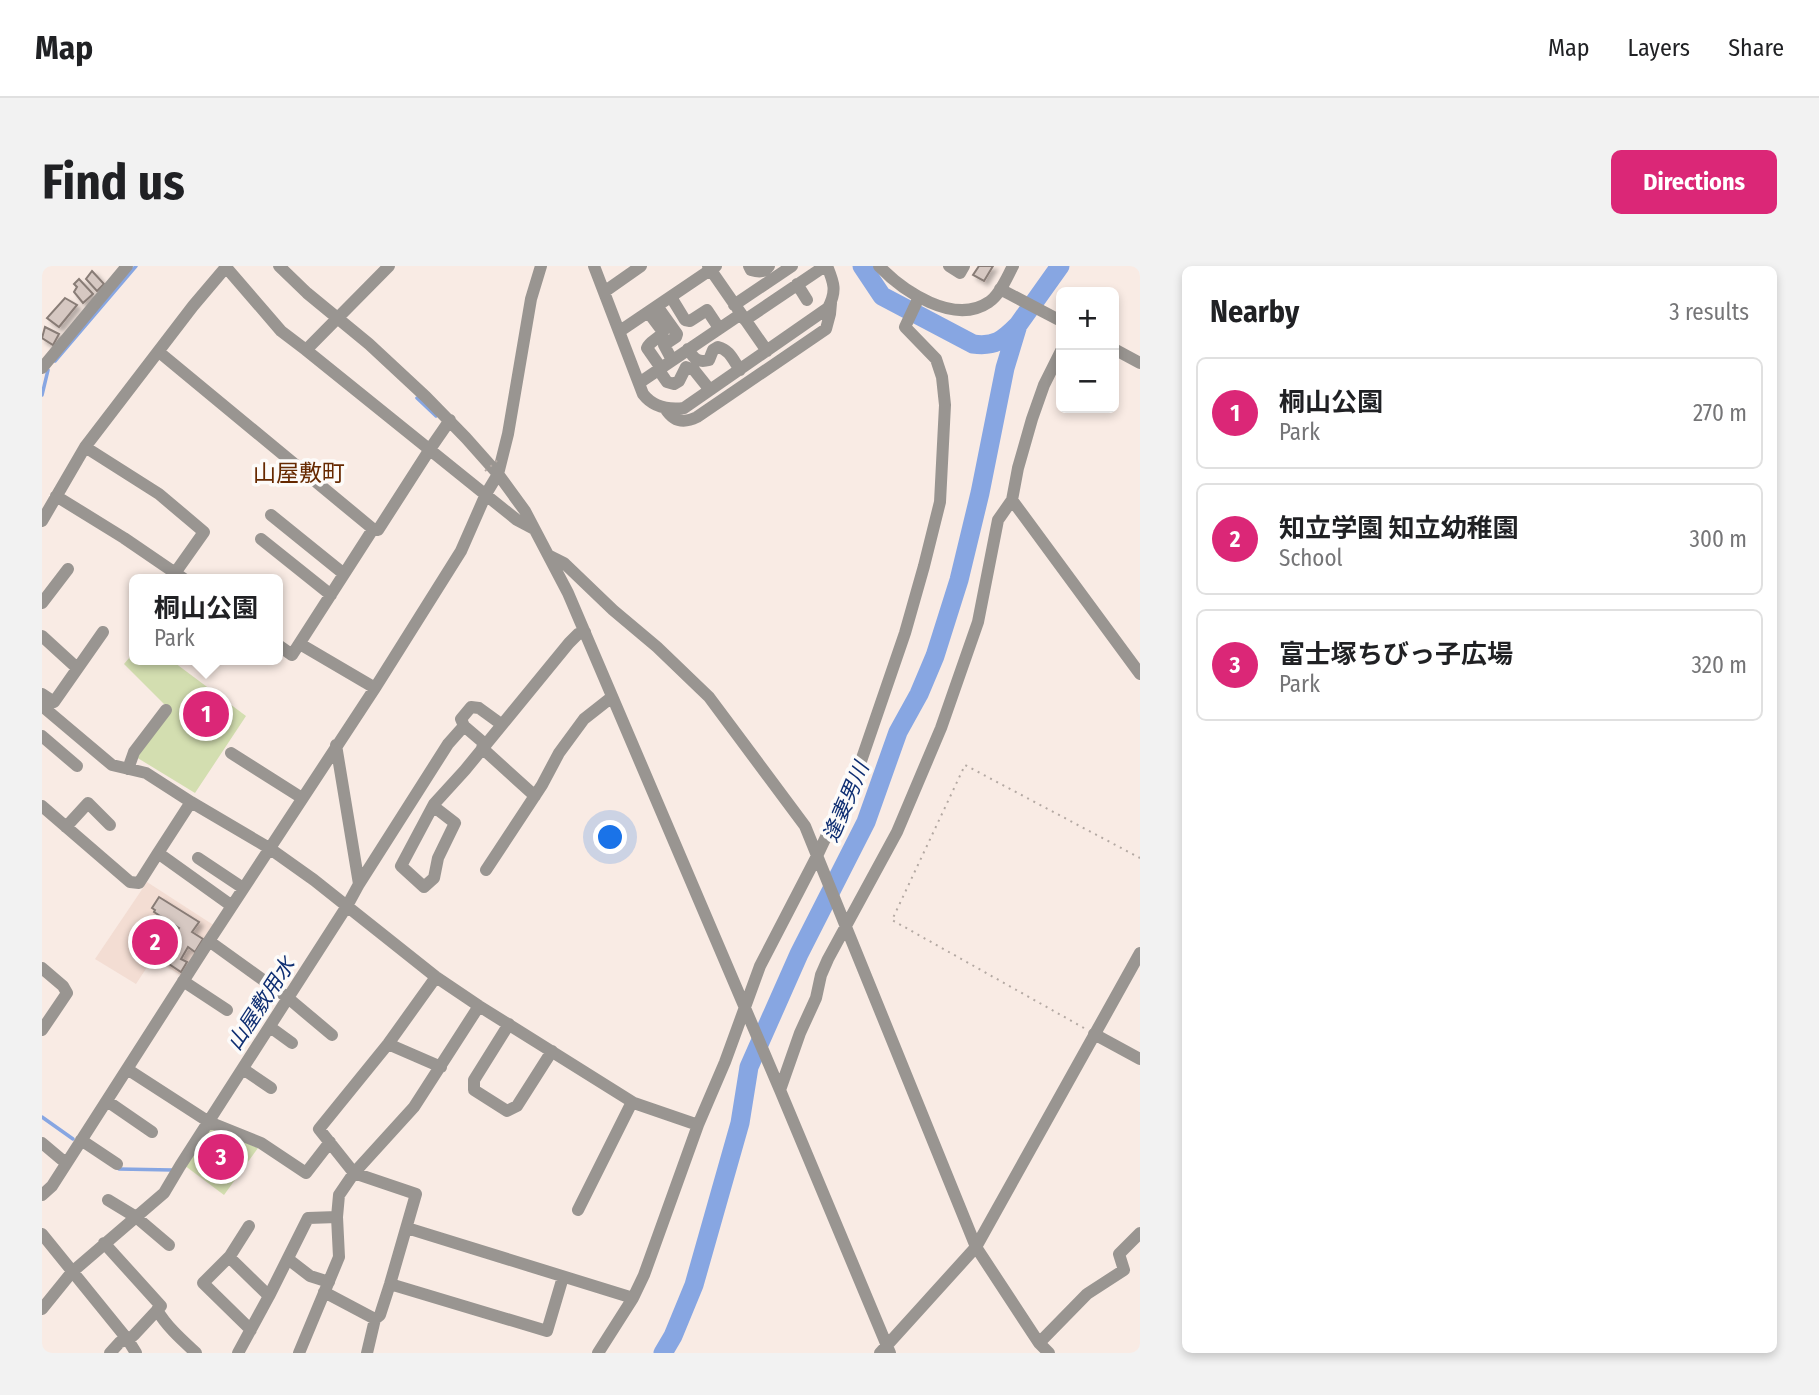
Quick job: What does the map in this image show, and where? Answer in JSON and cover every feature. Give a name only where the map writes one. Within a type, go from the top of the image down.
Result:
[{"type":"street","points":[[42,368],[127,266]]},
{"type":"street","points":[[42,521],[85,447],[225,266],[281,331],[524,525],[536,530]]},
{"type":"street","points":[[279,266],[450,420],[525,511],[536,530],[585,632],[778,1086],[886,1350],[976,1247],[1140,953]]},
{"type":"street","points":[[306,351],[389,266]]},
{"type":"street","points":[[42,1195],[52,1186],[452,566],[486,494],[491,473],[508,434],[531,299],[541,266]]},
{"type":"street","points":[[594,266],[643,394],[650,402],[665,408],[684,408],[823,313],[835,291],[833,279],[826,266],[797,285],[740,313]]},
{"type":"street","points":[[604,292],[640,266]]},
{"type":"street","points":[[749,266],[751,270],[759,272],[769,266]]},
{"type":"street","points":[[639,383],[740,313],[792,266]]},
{"type":"street","points":[[878,266],[917,300],[956,310],[975,309],[991,301],[1013,266]]},
{"type":"street","points":[[949,266],[960,273],[964,266]]},
{"type":"street","points":[[620,331],[711,267],[766,351]]},
{"type":"street","points":[[797,285],[807,300]]},
{"type":"street","points":[[1000,289],[1056,318]]},
{"type":"street","points":[[671,297],[685,320],[690,321],[707,310],[719,328]]},
{"type":"street","points":[[598,1353],[633,1298],[644,1275],[698,1125],[746,1012],[760,967],[818,859],[838,815],[863,755],[905,633],[940,502],[945,405],[942,377],[936,359],[905,327],[917,300]]},
{"type":"street","points":[[665,408],[675,419],[689,421],[697,417],[825,329],[831,301]]},
{"type":"street","points":[[652,309],[677,334],[664,345],[667,382],[674,384],[679,381],[686,368],[694,370],[710,390]]},
{"type":"street","points":[[688,349],[701,362],[709,360],[718,347],[723,348],[728,351],[740,370]]},
{"type":"street","points":[[1116,350],[1140,363]]},
{"type":"street","points":[[159,352],[373,529],[378,530],[450,420]]},
{"type":"street","points":[[778,1086],[816,998],[821,975],[844,921],[897,832],[941,728],[978,622],[998,520],[1012,500],[1032,419],[1056,361]]},
{"type":"street","points":[[85,447],[159,494],[204,531],[180,574]]},
{"type":"street","points":[[56,496],[176,574]]},
{"type":"street","points":[[1012,500],[1140,674]]},
{"type":"street","points":[[271,515],[344,574]]},
{"type":"street","points":[[283,649],[292,655],[373,529]]},
{"type":"street","points":[[261,539],[331,595]]},
{"type":"street","points":[[550,556],[564,563],[709,697],[804,826],[976,1247],[1044,1348],[1087,1294],[1124,1270],[1119,1254],[1140,1233]]},
{"type":"street","points":[[42,603],[68,569]]},
{"type":"street","points":[[42,694],[54,702],[103,632]]},
{"type":"street","points":[[433,806],[455,823],[438,858],[434,878],[424,887],[401,866],[433,806],[569,643],[585,632]]},
{"type":"street","points":[[42,636],[77,668]]},
{"type":"street","points":[[300,644],[375,688]]},
{"type":"street","points":[[486,870],[535,796],[559,753],[584,719],[612,697]]},
{"type":"street","points":[[42,706],[112,765],[146,773],[269,848],[436,977],[479,1006],[632,1102],[698,1125]]},
{"type":"street","points":[[501,724],[479,708],[471,707],[461,719],[464,726],[535,796]]},
{"type":"street","points":[[128,769],[134,752],[166,710]]},
{"type":"street","points":[[42,1309],[72,1272],[164,1193],[448,744],[464,726]]},
{"type":"street","points":[[42,736],[77,766]]},
{"type":"street","points":[[336,745],[359,884]]},
{"type":"street","points":[[231,754],[302,798]]},
{"type":"street","points":[[42,806],[130,882],[139,883],[191,802]]},
{"type":"street","points":[[66,827],[88,803],[110,825]]},
{"type":"street","points":[[158,853],[232,906]]},
{"type":"street","points":[[198,859],[243,888]]},
{"type":"street","points":[[209,941],[288,998],[332,1035]]},
{"type":"street","points":[[42,968],[63,986],[67,993],[42,1030]]},
{"type":"street","points":[[367,1353],[416,1194],[354,1173],[319,1129],[388,1044],[436,977]]},
{"type":"street","points":[[183,981],[227,1010]]},
{"type":"street","points":[[299,1353],[339,1257],[339,1195],[354,1173],[414,1107],[479,1006]]},
{"type":"street","points":[[509,1024],[474,1080],[474,1090],[507,1111],[517,1106],[552,1051]]},
{"type":"street","points":[[270,1027],[292,1043]]},
{"type":"street","points":[[1094,1034],[1140,1059]]},
{"type":"street","points":[[388,1044],[441,1067]]},
{"type":"street","points":[[127,1069],[209,1122],[261,1143],[306,1173],[330,1142]]},
{"type":"street","points":[[243,1069],[271,1088]]},
{"type":"street","points":[[107,1101],[152,1132]]},
{"type":"street","points":[[578,1210],[632,1102]]},
{"type":"street","points":[[81,1140],[117,1164]]},
{"type":"street","points":[[42,1143],[61,1159],[68,1161]]},
{"type":"street","points":[[108,1200],[136,1217],[169,1245]]},
{"type":"street","points":[[238,1353],[308,1218],[337,1217]]},
{"type":"street","points":[[249,1226],[229,1257],[203,1283],[251,1330]]},
{"type":"street","points":[[407,1227],[633,1298]]},
{"type":"street","points":[[42,1234],[136,1353]]},
{"type":"street","points":[[104,1243],[161,1306],[134,1335],[120,1342],[110,1353]]},
{"type":"street","points":[[229,1257],[269,1296]]},
{"type":"street","points":[[288,1259],[375,1320]]},
{"type":"street","points":[[390,1284],[547,1331],[563,1277]]},
{"type":"street","points":[[157,1310],[164,1321],[196,1353]]},
{"type":"path","points":[[491,473],[499,459]]},
{"type":"path","points":[[1094,1034],[892,920],[965,765],[1140,858]]},
{"type":"shaded area","points":[[147,882],[215,926],[182,976],[153,958],[136,984],[95,959]]},
{"type":"green space","points":[[129,658],[129,665],[178,665],[246,716],[195,793],[136,757],[171,711],[124,664]]},
{"type":"green space","points":[[211,1128],[258,1148],[224,1195],[184,1165]]},
{"type":"building","points":[[979,266],[993,266],[984,281],[973,275]]},
{"type":"building","points":[[92,271],[104,284],[97,291],[86,279]]},
{"type":"building","points":[[79,279],[93,294],[83,303],[74,292],[77,287],[74,284]]},
{"type":"building","points":[[65,298],[77,305],[59,327],[47,318]]},
{"type":"building","points":[[45,327],[59,334],[53,345],[42,338]]},
{"type":"building","points":[[159,897],[199,922],[192,932],[203,939],[195,952],[188,947],[181,959],[187,962],[181,972],[160,958],[179,928],[154,912],[152,908]]},
{"type":"waterway","points":[[55,361],[136,266]]},
{"type":"waterway","points":[[862,266],[882,296],[973,344],[998,341],[1018,325]]},
{"type":"waterway","name":"逢妻男川","points":[[663,1353],[694,1285],[740,1123],[749,1067],[799,954],[866,822],[898,732],[919,694],[935,656],[959,580],[1005,368],[1018,325],[1060,266]]},
{"type":"waterway","points":[[42,395],[48,370]]},
{"type":"waterway","points":[[417,398],[436,416]]},
{"type":"waterway","name":"山屋敷用水","points":[[42,1117],[73,1139]]},
{"type":"waterway","name":"山屋敷用水","points":[[119,1169],[172,1170]]},
{"type":"place","name":"桐山公園","points":[[206,714]]},
{"type":"place","name":"知立学園 知立幼稚園","points":[[155,942]]},
{"type":"place","name":"富士塚ちびっ子広場","points":[[221,1157]]},
{"type":"district","name":"山屋敷町","points":[[299,473]]}]
